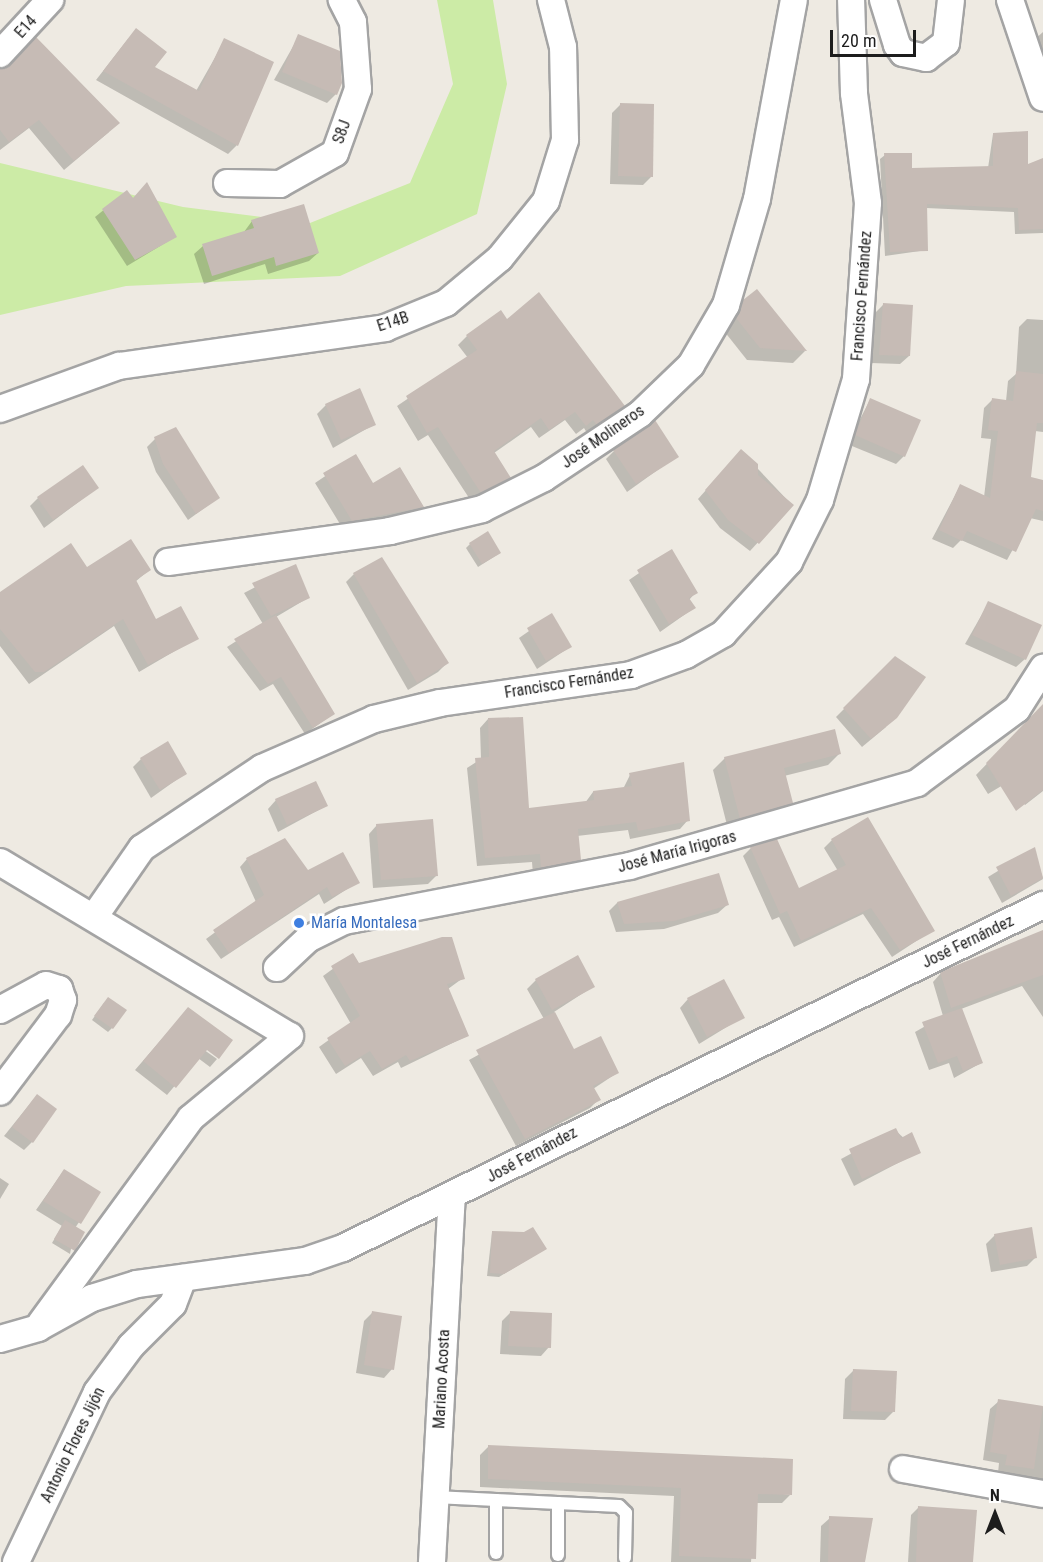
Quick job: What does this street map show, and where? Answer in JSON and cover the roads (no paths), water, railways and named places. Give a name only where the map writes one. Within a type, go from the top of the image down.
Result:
[{"type":"street","name":"E14","points":[[0,54],[50,0]]},
{"type":"street","name":"S8J","points":[[227,183],[280,183],[335,153],[358,89],[353,22],[342,0]]},
{"type":"street","name":"E14B","points":[[0,409],[119,366],[385,327],[446,303],[500,258],[546,201],[565,140],[563,46],[551,0]]},
{"type":"street","name":"José Molineros","points":[[168,562],[390,531],[482,509],[544,478],[640,414],[691,364],[726,305],[757,199],[794,0]]},
{"type":"street","name":"Francisco Fernández","points":[[94,917],[142,848],[262,768],[374,719],[440,703],[631,675],[686,655],[723,634],[789,562],[820,500],[856,379],[868,203],[854,93],[851,0]]},
{"type":"street","points":[[883,0],[897,45],[903,53],[927,58],[946,43],[951,0]]},
{"type":"street","points":[[1010,0],[1043,98]]},
{"type":"street","name":"José María Irigoras","points":[[277,968],[308,939],[344,921],[630,866],[916,783],[1017,709],[1043,668]]},
{"type":"street","points":[[0,862],[290,1036],[191,1118],[38,1328]]},
{"type":"street","name":"José Fernández","points":[[0,1339],[38,1328],[92,1298],[183,1278],[304,1262],[452,1196],[1043,905]]},
{"type":"street","points":[[0,1010],[46,985],[58,989],[63,1000],[58,1015],[0,1092]]},
{"type":"street","name":"Mariano Acosta","points":[[432,1562],[452,1196]]},
{"type":"street","name":"Antonio Flores Jijón","points":[[18,1561],[97,1392],[138,1338],[173,1304],[183,1278]]},
{"type":"street","points":[[903,1469],[1043,1494]]},
{"type":"lane","points":[[435,1497],[625,1508],[625,1558]]},
{"type":"lane","points":[[496,1500],[496,1553]]},
{"type":"lane","points":[[558,1503],[558,1555]]},
{"type":"place","name":"María Montalesa","points":[[299,923]]}]
